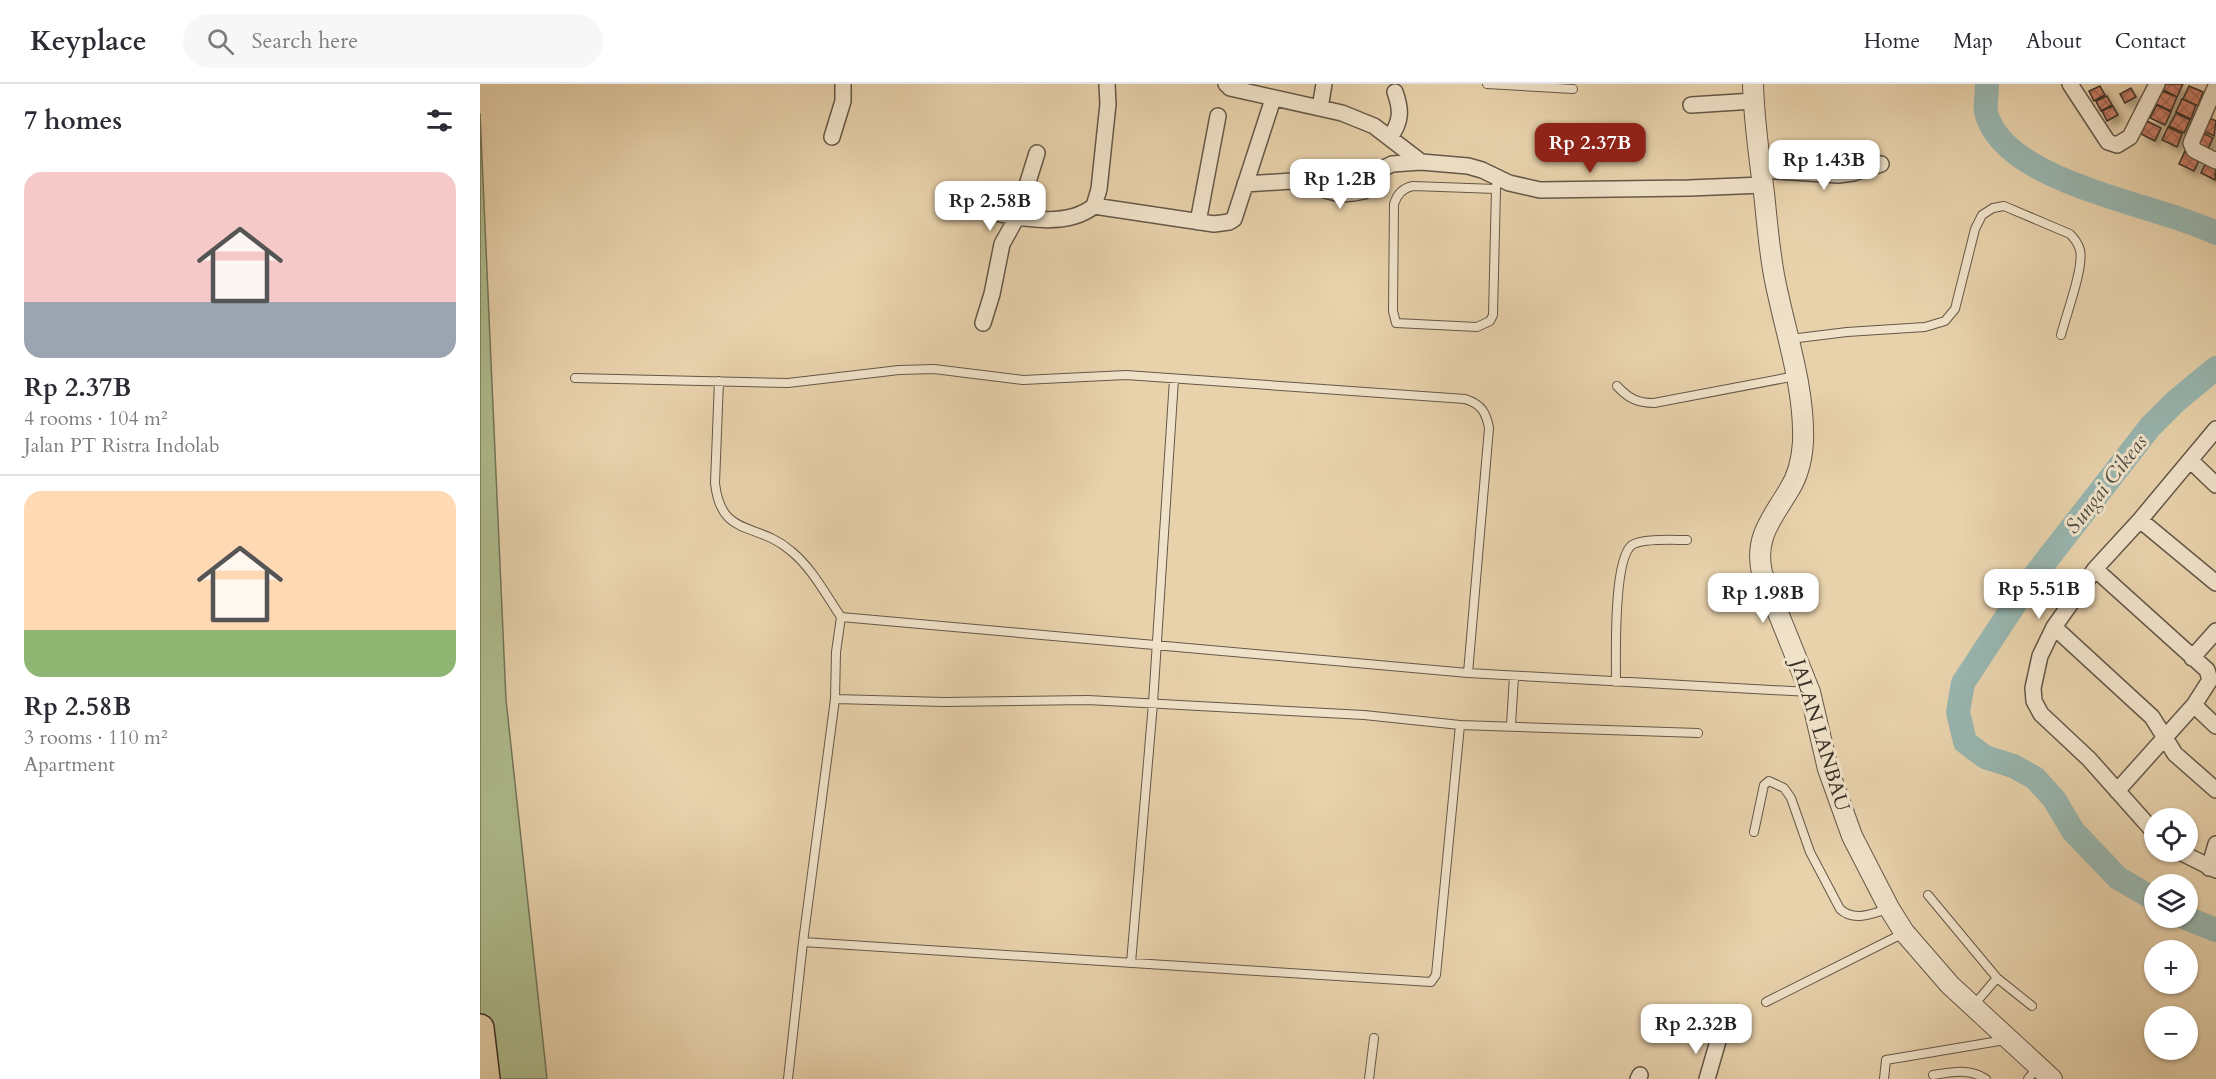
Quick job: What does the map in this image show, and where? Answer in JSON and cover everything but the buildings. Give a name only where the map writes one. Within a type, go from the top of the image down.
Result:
[{"type":"highway","points":[[480,1028],[486,1079]]},
{"type":"street","points":[[832,137],[843,102],[843,84]]},
{"type":"street","points":[[1094,206],[1099,189],[1108,104],[1107,84]]},
{"type":"street","points":[[1226,84],[1230,88],[1273,99],[1342,112],[1374,126],[1421,162]]},
{"type":"street","points":[[1320,108],[1324,84]]},
{"type":"street","points":[[2070,84],[2108,142],[2117,145],[2130,137],[2157,84]]},
{"type":"street","points":[[2216,86],[2191,146],[2194,150],[2216,161]]},
{"type":"street","points":[[1390,137],[1401,116],[1395,92]]},
{"type":"street","points":[[1691,105],[1753,93]]},
{"type":"street","name":"JALAN LANBAU","points":[[1753,93],[1774,274],[1796,376],[1803,442],[1800,462],[1790,489],[1761,541],[1759,558],[1762,573],[1810,692],[1828,769],[1852,836],[1889,908],[1904,932],[1950,985],[2009,1039],[2039,1075]]},
{"type":"street","points":[[955,206],[984,209],[1017,217],[1057,220],[1077,215],[1094,206],[1198,222],[1224,223],[1234,219],[1273,99]]},
{"type":"street","points":[[1198,222],[1218,116]]},
{"type":"street","points":[[983,324],[992,294],[1002,244],[1017,217],[1037,153]]},
{"type":"street","points":[[1245,184],[1292,181],[1340,194],[1353,193],[1364,191],[1369,187],[1382,168],[1392,164],[1421,162],[1461,165],[1482,170],[1497,183],[1572,191],[1762,177],[1853,174],[1881,164]]},
{"type":"street","points":[[2144,821],[2089,759],[2041,714],[2034,701],[2035,674],[2040,656],[2054,627],[2095,569],[2140,520],[2216,429]]},
{"type":"street","points":[[2190,460],[2216,485]]},
{"type":"street","points":[[2140,520],[2216,583]]},
{"type":"street","points":[[2095,569],[2207,670],[2210,680],[2194,705],[2116,791]]},
{"type":"street","points":[[2054,627],[2152,717],[2175,754],[2216,790]]},
{"type":"street","points":[[2192,657],[2216,630]]},
{"type":"street","points":[[2194,705],[2216,726]]},
{"type":"street","points":[[2198,862],[2212,869],[2216,844]]},
{"type":"street","points":[[1707,1079],[1718,1041]]},
{"type":"lane","points":[[1487,84],[1573,89]]},
{"type":"lane","points":[[1497,183],[1493,315],[1490,321],[1477,327],[1396,323],[1393,311],[1394,204],[1396,198],[1402,191],[1413,186],[1497,183]]},
{"type":"lane","points":[[1788,340],[1847,332],[1925,327],[1945,321],[1954,309],[1975,229],[1982,215],[1993,208],[2004,206],[2070,234],[2077,241],[2081,252],[2080,265],[2061,335]]},
{"type":"lane","points":[[575,378],[807,382],[899,370],[925,369],[1023,380],[1126,375],[1465,399],[1475,402],[1483,410],[1489,428],[1468,673]]},
{"type":"lane","points":[[1617,386],[1632,399],[1654,403],[1796,376]]},
{"type":"lane","points":[[1131,963],[1153,703],[1174,379]]},
{"type":"lane","points":[[719,381],[715,483],[716,497],[721,510],[727,519],[737,525],[769,536],[793,552],[808,568],[841,617],[836,652],[835,699],[803,942],[788,1079]]},
{"type":"lane","points":[[1616,681],[1618,595],[1625,553],[1630,546],[1638,542],[1687,540]]},
{"type":"lane","points":[[841,617],[1468,673],[1810,692]]},
{"type":"lane","points":[[1511,725],[1514,676]]},
{"type":"lane","points":[[835,699],[944,702],[1036,699],[1153,703],[1365,715],[1460,725],[1698,733]]},
{"type":"lane","points":[[803,942],[1428,983],[1433,981],[1436,975],[1460,725]]},
{"type":"lane","points":[[1754,832],[1764,785],[1769,781],[1777,783],[1784,788],[1796,809],[1810,852],[1839,909],[1853,917],[1889,908]]},
{"type":"lane","points":[[1928,895],[1997,978],[2032,1006]]},
{"type":"lane","points":[[1766,1002],[1904,932]]},
{"type":"lane","points":[[1973,1006],[1997,978]]},
{"type":"lane","points":[[1369,1079],[1374,1038]]},
{"type":"lane","points":[[1884,1079],[1886,1060],[2009,1039]]},
{"type":"lane","points":[[1933,1075],[1969,1072],[1986,1079]]},
{"type":"green space","points":[[480,113],[506,700],[547,1079],[486,1079],[480,1023]]},
{"type":"waterway","name":"Sungai Cikeas","points":[[1987,84],[1986,112],[1998,137],[2021,157],[2051,174],[2086,189],[2190,222],[2216,233]]},
{"type":"waterway","name":"Sungai Cikeas","points":[[2144,893],[2118,878],[2073,831],[2054,799],[2035,778],[2013,766],[1985,757],[1965,742],[1958,712],[1963,683],[2028,584],[2150,427],[2176,401],[2216,368]]},
{"type":"waterway","name":"Sungai Cikeas","points":[[2198,923],[2216,930]]}]
